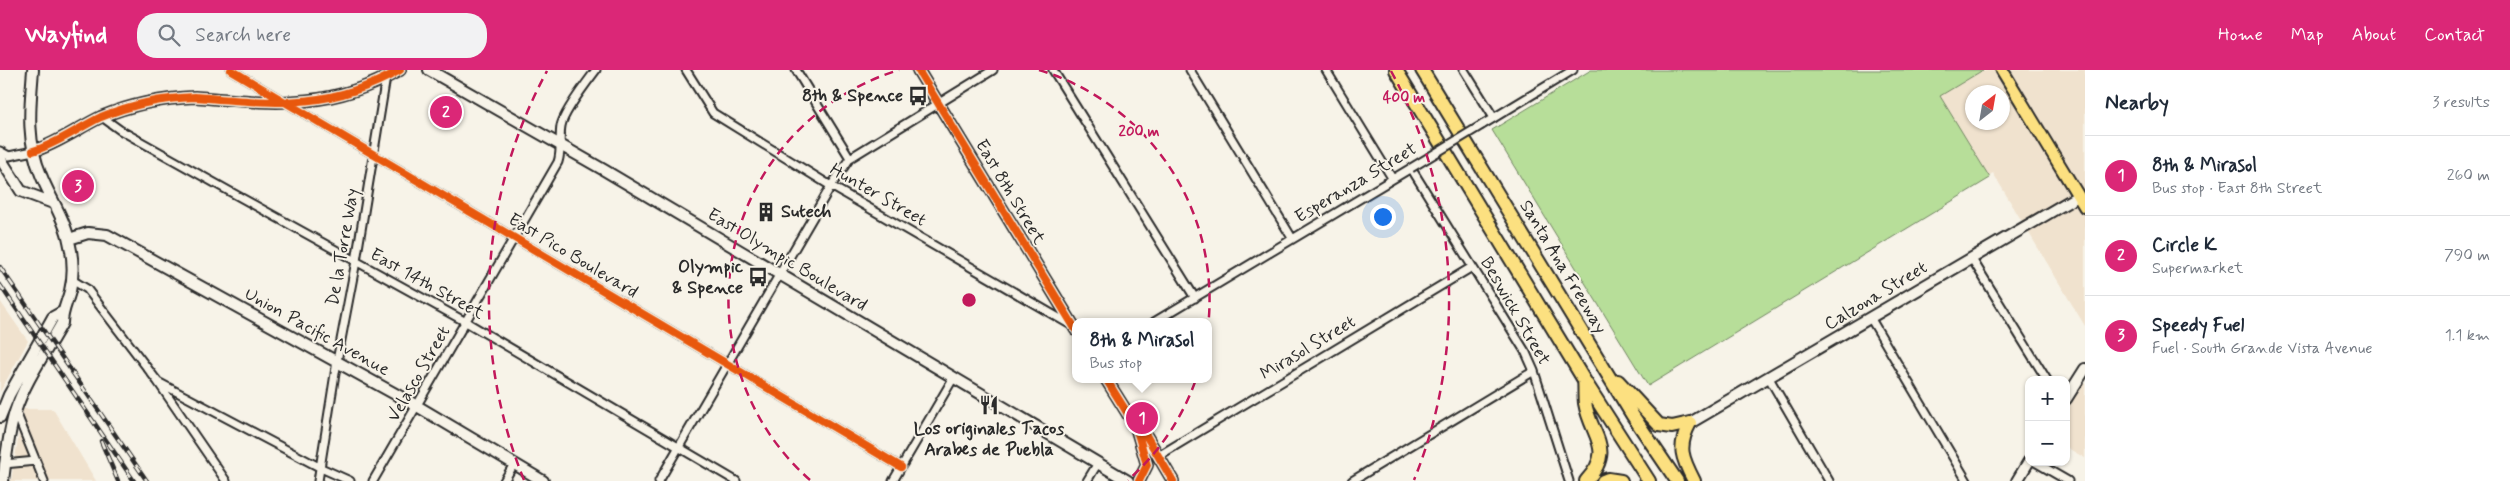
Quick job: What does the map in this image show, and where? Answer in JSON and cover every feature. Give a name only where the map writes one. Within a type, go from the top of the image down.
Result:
[{"type":"highway","points":[[1396,70],[1584,380],[1648,481]]},
{"type":"highway","name":"Santa Ana Freeway","points":[[1422,70],[1633,416],[1677,481]]},
{"type":"highway","points":[[1600,361],[1659,425],[1672,427],[1690,423]]},
{"type":"highway","points":[[1584,380],[1585,404],[1602,452],[1594,472],[1586,481]]},
{"type":"highway","points":[[1690,423],[1681,446],[1683,457],[1694,481]]},
{"type":"highway","points":[[1603,481],[1608,479],[1621,481]]},
{"type":"main road","points":[[3,481],[4,464],[15,411],[22,393],[62,323],[62,312],[72,280],[73,263],[69,239],[33,151],[29,128],[33,70]]},
{"type":"main road","points":[[33,151],[49,147],[102,117],[144,104],[179,98],[289,104],[339,95],[386,78],[400,70]]},
{"type":"main road","name":"East Olympic Boulevard","points":[[429,70],[561,145],[1128,481]]},
{"type":"main road","name":"East 8th Street","points":[[918,70],[1072,325]]},
{"type":"main road","points":[[2002,70],[2085,207]]},
{"type":"main road","points":[[0,158],[21,191],[53,203]]},
{"type":"main road","name":"Calzona Street","points":[[1690,423],[1871,319],[2078,196]]},
{"type":"main road","name":"Union Pacific Avenue","points":[[69,239],[88,233],[107,234],[417,406],[543,481]]},
{"type":"main road","points":[[0,417],[4,405],[53,318],[62,312]]},
{"type":"main road","points":[[2070,393],[2085,370]]},
{"type":"main road","points":[[1108,383],[1136,427],[1147,464],[1139,481]]},
{"type":"main road","points":[[1136,427],[1147,437],[1160,455],[1174,481]]},
{"type":"main road","points":[[2017,481],[2026,466]]},
{"type":"street","name":"East Pico Boulevard","points":[[231,70],[901,467]]},
{"type":"street","name":"Velasco Street","points":[[373,481],[558,162],[561,145],[561,125],[575,100],[596,70]]},
{"type":"street","name":"Hunter Street","points":[[686,70],[713,113],[831,186],[1072,327]]},
{"type":"street","points":[[796,70],[850,158]]},
{"type":"street","points":[[660,481],[831,186],[850,158],[993,70]]},
{"type":"street","points":[[1053,70],[1195,298]]},
{"type":"street","points":[[1190,70],[1292,238]]},
{"type":"street","points":[[1326,70],[1392,178]]},
{"type":"street","points":[[1464,70],[1494,118]]},
{"type":"street","name":"Esperanza Street","points":[[1161,318],[1573,70]]},
{"type":"street","name":"De la Torre Way","points":[[318,481],[386,78]]},
{"type":"street","name":"East 14th Street","points":[[102,117],[120,130],[466,322],[736,481]]},
{"type":"street","points":[[0,151],[9,156],[33,151]]},
{"type":"street","name":"Beswick Street","points":[[1411,168],[1534,371],[1569,481]]},
{"type":"street","points":[[1972,259],[2044,376]]},
{"type":"street","name":"Mirasol Street","points":[[1160,455],[1472,267]]},
{"type":"street","points":[[72,280],[87,289],[158,382],[226,481]]},
{"type":"street","points":[[1871,319],[1967,481]]},
{"type":"street","points":[[1352,481],[1534,371]]},
{"type":"street","points":[[893,481],[954,377]]},
{"type":"street","points":[[1768,378],[1829,481]]},
{"type":"street","points":[[158,382],[320,468],[350,481]]},
{"type":"street","points":[[4,405],[15,411],[44,481]]},
{"type":"street","points":[[4,464],[36,461]]},
{"type":"street","points":[[1087,481],[1098,462]]},
{"type":"street","points":[[504,481],[514,464]]},
{"type":"street","points":[[2042,466],[2068,481]]},
{"type":"shaded area","points":[[1983,70],[2085,70],[2085,326],[1993,173],[1988,176],[1940,96]]},
{"type":"shaded area","points":[[0,301],[28,341],[0,392]]},
{"type":"shaded area","points":[[2085,369],[2085,458],[2070,449],[2070,393]]},
{"type":"shaded area","points":[[23,409],[53,409],[96,481],[11,481]]},
{"type":"green space","points":[[1591,70],[1983,70],[1940,96],[1990,178],[1648,386],[1492,130]]},
{"type":"railway","points":[[0,267],[147,481]]},
{"type":"railway","points":[[0,285],[134,481]]},
{"type":"railway","points":[[101,441],[118,481]]},
{"type":"cycle path","points":[[231,70],[901,467]]},
{"type":"cycle path","points":[[33,151],[59,140],[101,117],[147,103],[195,97],[275,102],[324,98],[374,83],[400,70]]},
{"type":"cycle path","points":[[918,70],[1072,323]]},
{"type":"cycle path","points":[[1108,383],[1136,427],[1147,465],[1139,481]]},
{"type":"cycle path","points":[[1138,428],[1147,437],[1173,481]]},
{"type":"place","name":"8th & Spence","points":[[918,96]]},
{"type":"place","name":"Circle K","points":[[446,112]]},
{"type":"place","name":"Speedy Fuel","points":[[78,186]]},
{"type":"place","name":"Sutech","points":[[766,212]]},
{"type":"place","name":"Olympic & Spence","points":[[758,277]]},
{"type":"place","name":"Los originales Tacos Arabes de Puebla","points":[[989,405]]},
{"type":"place","name":"8th & Mirasol","points":[[1142,418]]}]
